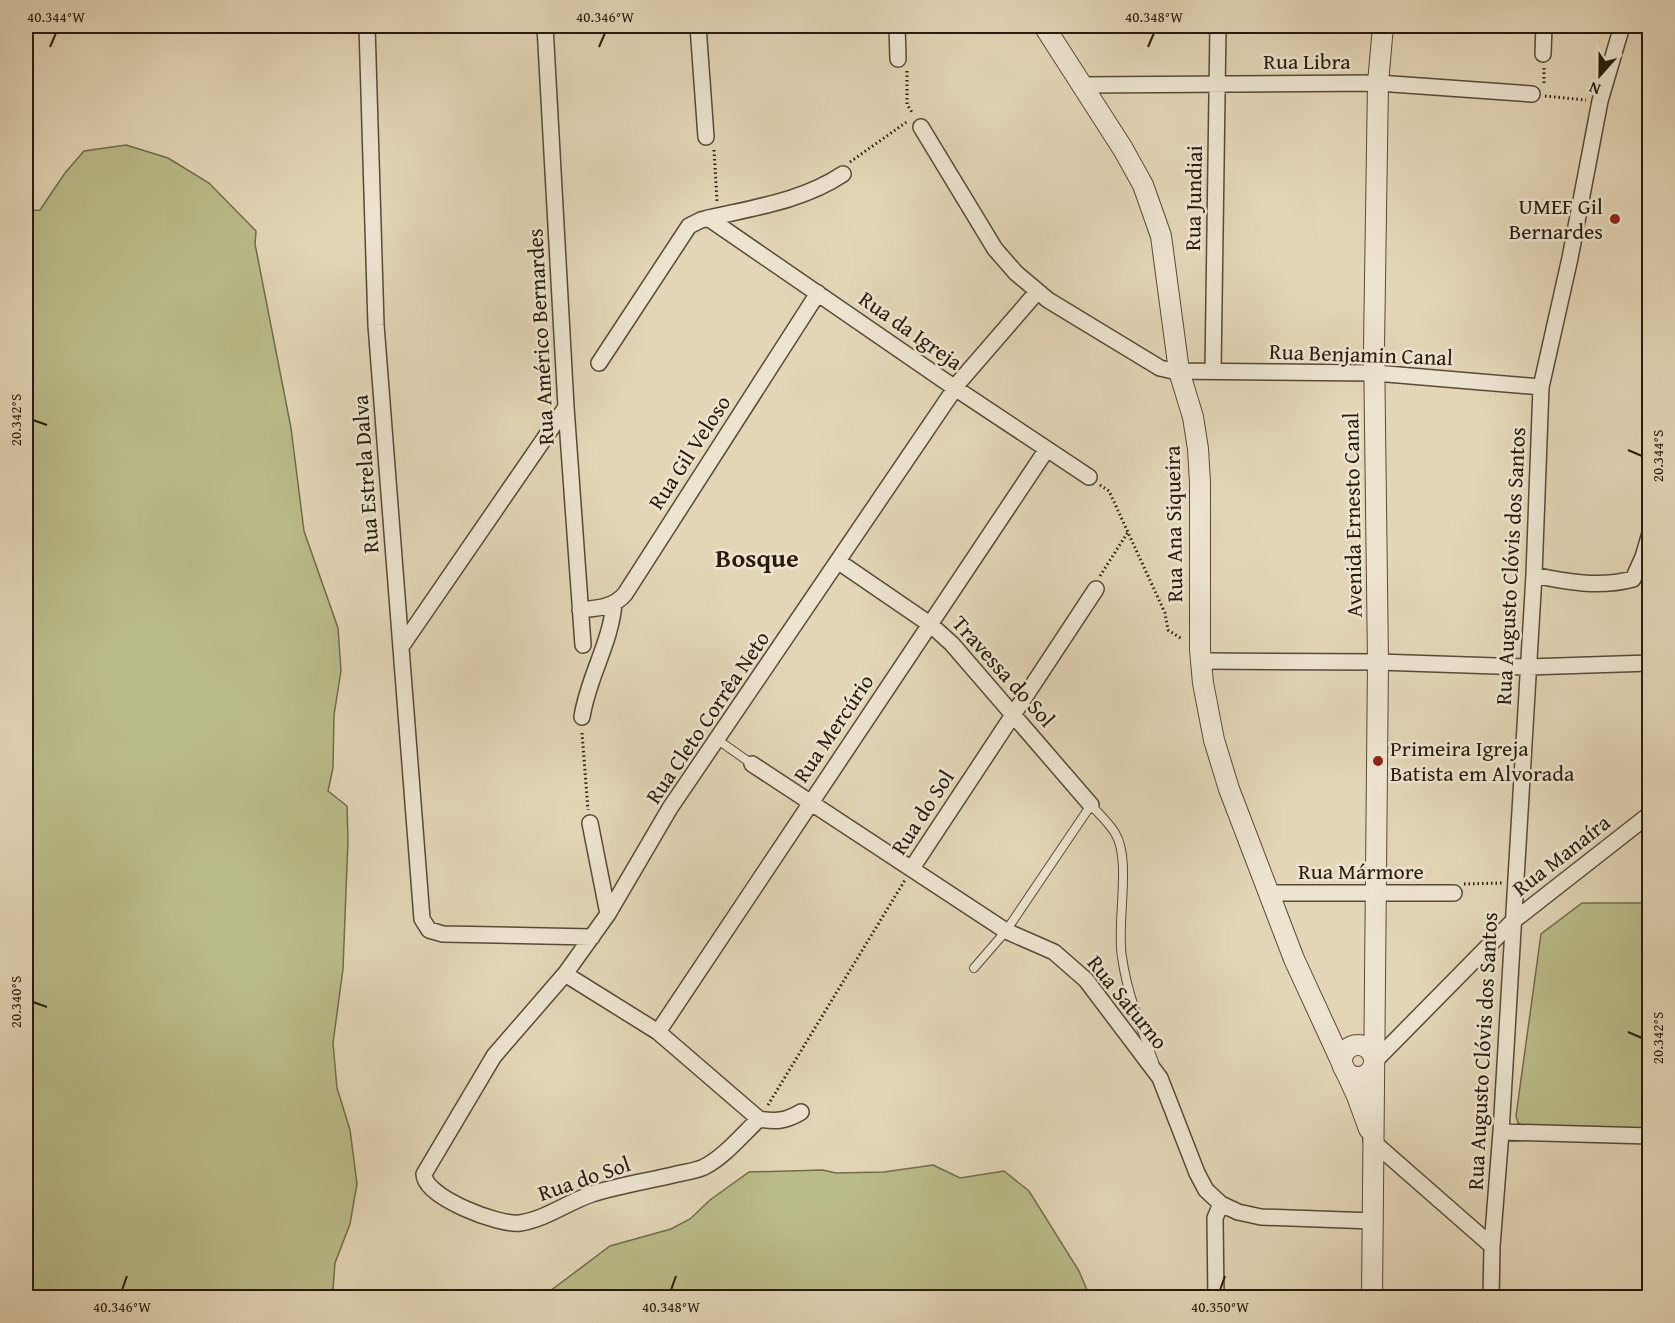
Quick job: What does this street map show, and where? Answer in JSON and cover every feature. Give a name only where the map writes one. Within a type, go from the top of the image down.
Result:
[{"type":"street","name":"Rua Estrela Dalva","points":[[367,26],[376,325],[422,919],[429,930],[443,934],[591,937]]},
{"type":"street","name":"Rua Américo Bernardes","points":[[545,26],[566,407],[583,645]]},
{"type":"street","points":[[698,26],[706,137]]},
{"type":"street","points":[[897,26],[902,65]]},
{"type":"street","name":"Rua Jundiai","points":[[1213,372],[1218,26]]},
{"type":"street","name":"Avenida Ernesto Canal","points":[[1372,1298],[1378,662],[1375,373],[1378,83],[1383,26]]},
{"type":"street","points":[[1543,54],[1544,26]]},
{"type":"street","name":"Rua Augusto Clóvis dos Santos","points":[[1491,1298],[1492,1246],[1501,1132],[1534,575],[1541,387],[1570,258],[1600,101],[1622,26]]},
{"type":"street","name":"Rua Ana Siqueira","points":[[1051,31],[1081,85],[1123,149],[1143,185],[1161,236],[1179,371],[1193,417],[1199,466],[1199,641],[1208,716],[1229,789],[1294,959],[1343,1067]]},
{"type":"street","name":"Rua Libra","points":[[1081,85],[1378,83],[1538,95]]},
{"type":"street","name":"Rua Benjamin Canal","points":[[917,122],[995,249],[1016,273],[1037,292],[1153,365],[1168,371],[1375,373],[1541,387]]},
{"type":"street","points":[[599,363],[685,230],[694,223],[794,198],[828,184],[843,174]]},
{"type":"street","name":"Rua da Igreja","points":[[708,218],[1089,477]]},
{"type":"street","name":"Rua Cleto Corrêa Neto","points":[[424,1174],[494,1056],[565,974],[608,914],[670,808],[965,373],[1037,292]]},
{"type":"street","name":"Rua Gil Veloso","points":[[614,603],[629,588],[818,293]]},
{"type":"street","points":[[401,647],[566,407]]},
{"type":"street","name":"Rua Mercúrio","points":[[658,1032],[1047,449]]},
{"type":"street","points":[[1534,575],[1579,583],[1617,584],[1633,579],[1650,533]]},
{"type":"street","name":"Travessa do Sol","points":[[839,561],[931,625],[952,644],[1091,805]]},
{"type":"street","name":"Rua do Sol","points":[[912,868],[1096,589]]},
{"type":"street","points":[[580,610],[614,603]]},
{"type":"street","points":[[582,717],[589,687],[608,638],[614,603]]},
{"type":"street","points":[[1201,661],[1378,662],[1528,667],[1650,663]]},
{"type":"street","name":"Rua Saturno","points":[[752,764],[1006,931],[1054,952],[1086,980],[1160,1078],[1197,1173],[1206,1190],[1221,1204],[1238,1212],[1261,1217],[1373,1221]]},
{"type":"street","name":"Rua Manaíra","points":[[1374,1062],[1512,922],[1650,814]]},
{"type":"street","points":[[590,823],[608,914]]},
{"type":"street","name":"Rua Mármore","points":[[1269,893],[1376,893],[1460,888]]},
{"type":"street","points":[[565,974],[658,1032],[759,1119],[776,1122],[786,1120],[801,1112]]},
{"type":"street","name":"Avenida Ernesto Canal","points":[[1354,1046],[1363,1041],[1375,1005]]},
{"type":"street","points":[[1327,1034],[1335,1043],[1354,1046],[1370,1050],[1374,1062],[1371,1071],[1363,1077],[1350,1075],[1343,1067],[1344,1054],[1354,1046]]},
{"type":"street","name":"Avenida Ernesto Canal","points":[[1343,1067],[1365,1114],[1372,1141]]},
{"type":"street","name":"Rua do Sol","points":[[424,1174],[424,1181],[429,1188],[461,1207],[503,1223],[520,1223],[554,1211],[590,1194],[703,1168],[722,1154],[759,1119]]},
{"type":"street","points":[[1501,1132],[1650,1136]]},
{"type":"street","points":[[1372,1141],[1492,1246]]},
{"type":"street","points":[[1216,1298],[1215,1218],[1221,1204]]},
{"type":"lane","name":"Rua Saturno","points":[[718,740],[752,764]]},
{"type":"lane","points":[[974,968],[1006,931],[1091,805]]},
{"type":"lane","name":"Travessa do Sol","points":[[1091,805],[1115,834],[1122,849],[1121,956],[1131,997],[1160,1078]]},
{"type":"path","points":[[1543,54],[1538,95],[1600,101]]},
{"type":"path","points":[[843,174],[850,162],[917,122],[907,105],[902,65]]},
{"type":"path","points":[[1109,491],[1165,613],[1168,630],[1186,642],[1199,641]]},
{"type":"path","points":[[1096,589],[1099,578],[1128,532]]},
{"type":"path","points":[[582,717],[581,742],[590,823]]},
{"type":"path","name":"Rua do Sol","points":[[759,1119],[912,868]]},
{"type":"path","points":[[1460,888],[1507,884]]},
{"type":"green space","points":[[126,145],[168,158],[209,183],[256,231],[255,244],[291,428],[304,531],[338,628],[341,671],[334,715],[333,768],[328,791],[347,806],[348,840],[343,969],[333,1043],[337,1088],[350,1130],[357,1184],[350,1224],[335,1263],[333,1289],[342,1297],[26,1297],[26,211],[40,210],[65,173],[84,151]]},
{"type":"green space","points":[[1582,903],[1649,903],[1649,1129],[1524,1126],[1518,1123],[1516,1116],[1541,934]]},
{"type":"green space","points":[[933,1165],[960,1178],[1004,1171],[1029,1191],[1079,1271],[1090,1297],[542,1297],[610,1246],[671,1229],[690,1219],[710,1200],[749,1172],[823,1170],[836,1173],[884,1172]]},
{"type":"place","name":"UMEF Gil Bernardes","points":[[1615,219]]},
{"type":"place","name":"Primeira Igreja Batista em Alvorada","points":[[1378,761]]},
{"type":"district","name":"Bosque","points":[[757,557]]}]
